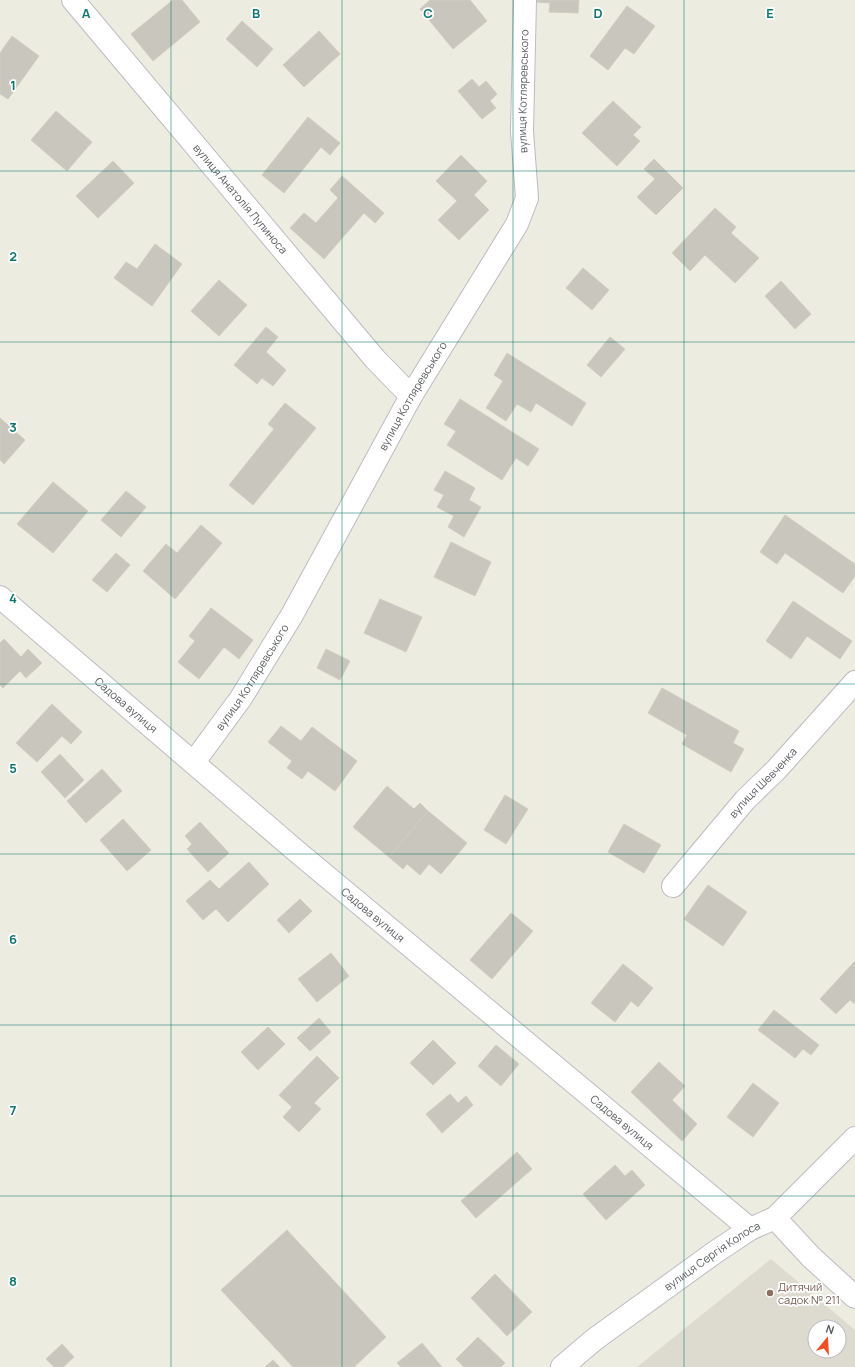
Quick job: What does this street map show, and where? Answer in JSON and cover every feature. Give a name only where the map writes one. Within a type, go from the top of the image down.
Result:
[{"type":"street","name":"вулиця Анатолія Лупиноса","points":[[73,0],[375,359],[411,396]]},
{"type":"street","name":"вулиця Котляревського","points":[[194,762],[241,698],[292,615],[411,396],[517,224],[527,198],[522,131],[525,0]]},
{"type":"street","name":"Садова вулиця","points":[[0,597],[295,850],[750,1229]]},
{"type":"street","name":"вулиця Шевченка","points":[[673,886],[745,800],[776,770],[855,682]]},
{"type":"street","name":"вулиця Сергія Колоса","points":[[562,1367],[595,1339],[750,1229],[774,1218],[855,1138]]},
{"type":"street","points":[[774,1218],[811,1256],[855,1297]]},
{"type":"shaded area","name":"Дитячий садок № 211","points":[[771,1259],[842,1319],[807,1319],[807,1359],[847,1359],[847,1323],[855,1330],[855,1367],[637,1367]]},
{"type":"building","points":[[173,0],[182,0],[200,22],[153,61],[131,34]]},
{"type":"building","points":[[430,0],[470,0],[487,21],[453,49],[420,9]]},
{"type":"building","points":[[536,0],[579,0],[578,13],[549,12],[550,3],[536,2]]},
{"type":"building","points":[[627,6],[655,26],[634,54],[625,48],[608,70],[590,56]]},
{"type":"building","points":[[242,21],[273,49],[257,67],[226,39]]},
{"type":"building","points":[[319,31],[340,54],[304,87],[283,65]]},
{"type":"building","points":[[12,36],[39,56],[8,99],[0,94],[0,53]]},
{"type":"building","points":[[472,79],[479,87],[486,81],[497,94],[490,101],[496,108],[482,119],[458,91]]},
{"type":"building","points":[[613,101],[641,127],[633,135],[640,141],[617,166],[582,133]]},
{"type":"building","points":[[56,111],[92,142],[67,171],[31,140]]},
{"type":"building","points":[[308,117],[340,143],[330,155],[321,147],[284,193],[262,175]]},
{"type":"building","points":[[461,155],[487,181],[474,195],[489,210],[459,240],[438,220],[457,201],[436,181]]},
{"type":"building","points":[[654,159],[683,188],[656,215],[637,197],[655,179],[644,169]]},
{"type":"building","points":[[113,161],[134,183],[98,218],[76,196]]},
{"type":"building","points":[[342,176],[384,213],[375,223],[364,213],[324,259],[290,228],[304,213],[316,223],[338,198],[330,190]]},
{"type":"building","points":[[715,208],[736,227],[731,233],[759,258],[735,283],[705,255],[690,271],[672,253]]},
{"type":"building","points":[[155,244],[182,264],[152,306],[114,278],[126,262],[137,269]]},
{"type":"building","points":[[583,268],[609,290],[592,310],[566,288]]},
{"type":"building","points":[[219,280],[247,305],[219,336],[191,311]]},
{"type":"building","points":[[781,281],[811,314],[795,329],[765,296]]},
{"type":"building","points":[[266,327],[278,337],[266,352],[286,370],[273,386],[262,378],[257,384],[234,365]]},
{"type":"building","points":[[610,337],[625,349],[601,377],[587,365]]},
{"type":"building","points":[[507,353],[586,403],[572,426],[536,403],[531,412],[517,404],[506,421],[486,408],[503,381],[494,375]]},
{"type":"building","points":[[460,399],[539,449],[528,466],[516,458],[502,480],[447,445],[456,431],[444,424]]},
{"type":"building","points":[[285,403],[316,428],[253,505],[229,485],[274,429],[268,424]]},
{"type":"building","points":[[0,418],[25,440],[4,464],[0,460]]},
{"type":"building","points":[[445,471],[475,488],[469,500],[481,507],[464,537],[448,527],[454,516],[437,507],[444,495],[434,490]]},
{"type":"building","points":[[53,482],[88,511],[53,553],[17,524]]},
{"type":"building","points":[[126,491],[146,507],[121,537],[101,520]]},
{"type":"building","points":[[785,515],[855,564],[855,576],[843,593],[785,553],[777,564],[760,552]]},
{"type":"building","points":[[201,525],[222,543],[175,599],[143,571],[166,544],[177,553]]},
{"type":"building","points":[[451,542],[491,562],[475,596],[434,577]]},
{"type":"building","points":[[116,553],[130,565],[107,592],[92,580]]},
{"type":"building","points":[[380,599],[422,617],[406,652],[364,633]]},
{"type":"building","points":[[793,601],[852,641],[840,659],[807,636],[791,659],[766,641]]},
{"type":"building","points":[[211,608],[253,640],[239,659],[224,647],[199,679],[178,662],[195,641],[189,636]]},
{"type":"building","points":[[4,639],[21,657],[28,649],[42,663],[26,678],[20,671],[3,688],[0,685],[0,643]]},
{"type":"building","points":[[326,649],[350,661],[340,680],[317,668]]},
{"type":"building","points":[[662,688],[739,731],[733,743],[744,749],[731,772],[682,744],[687,735],[648,713]]},
{"type":"building","points":[[52,704],[82,732],[71,744],[62,736],[37,762],[16,743]]},
{"type":"building","points":[[281,726],[301,741],[312,727],[357,761],[335,791],[308,771],[302,779],[287,768],[292,761],[268,742]]},
{"type":"building","points":[[60,754],[84,780],[65,798],[41,772]]},
{"type":"building","points":[[102,769],[122,791],[86,823],[67,801]]},
{"type":"building","points":[[387,786],[414,809],[420,803],[428,811],[389,857],[353,827]]},
{"type":"building","points":[[505,795],[528,809],[506,844],[484,830]]},
{"type":"building","points":[[428,811],[467,843],[441,874],[429,864],[420,875],[407,864],[403,869],[389,857]]},
{"type":"building","points":[[123,819],[151,850],[127,871],[100,840]]},
{"type":"building","points":[[200,822],[229,853],[208,872],[187,849],[192,844],[185,836]]},
{"type":"building","points":[[624,824],[661,845],[644,873],[608,852]]},
{"type":"building","points":[[249,862],[269,884],[228,922],[216,909],[203,920],[186,901],[210,880],[219,889]]},
{"type":"building","points":[[708,885],[747,912],[723,946],[684,919]]},
{"type":"building","points":[[300,899],[312,911],[289,933],[277,920]]},
{"type":"building","points":[[511,913],[533,931],[492,979],[470,960]]},
{"type":"building","points":[[331,953],[349,976],[317,1002],[298,979]]},
{"type":"building","points":[[855,961],[855,1004],[850,1000],[836,1014],[820,999]]},
{"type":"building","points":[[623,964],[653,988],[638,1007],[631,1001],[615,1022],[591,1003]]},
{"type":"building","points":[[774,1010],[819,1045],[811,1055],[803,1049],[795,1058],[758,1030]]},
{"type":"building","points":[[319,1018],[331,1032],[310,1051],[297,1038]]},
{"type":"building","points":[[268,1027],[285,1044],[258,1070],[241,1052]]},
{"type":"building","points":[[433,1040],[456,1063],[433,1085],[410,1063]]},
{"type":"building","points":[[496,1045],[519,1064],[501,1086],[478,1066]]},
{"type":"building","points":[[317,1056],[339,1078],[314,1103],[321,1109],[299,1132],[283,1117],[292,1107],[279,1095]]},
{"type":"building","points":[[659,1062],[685,1086],[672,1100],[697,1124],[682,1141],[631,1092]]},
{"type":"building","points":[[753,1083],[779,1103],[753,1137],[727,1117]]},
{"type":"building","points":[[450,1094],[458,1103],[466,1096],[473,1105],[442,1133],[426,1114]]},
{"type":"building","points":[[517,1152],[532,1169],[476,1218],[461,1201]]},
{"type":"building","points":[[615,1165],[625,1176],[632,1170],[645,1185],[606,1220],[583,1194]]},
{"type":"building","points":[[287,1230],[386,1337],[354,1367],[293,1367],[221,1290]]},
{"type":"building","points":[[495,1274],[532,1312],[507,1336],[471,1298]]},
{"type":"building","points":[[478,1337],[505,1363],[501,1367],[464,1367],[456,1359]]},
{"type":"building","points":[[422,1343],[442,1367],[401,1367],[397,1363]]},
{"type":"building","points":[[62,1344],[74,1357],[63,1367],[54,1367],[46,1359]]},
{"type":"building","points":[[273,1360],[280,1367],[265,1367]]},
{"type":"place","name":"Дитячий садок № 211","points":[[770,1293]]}]
